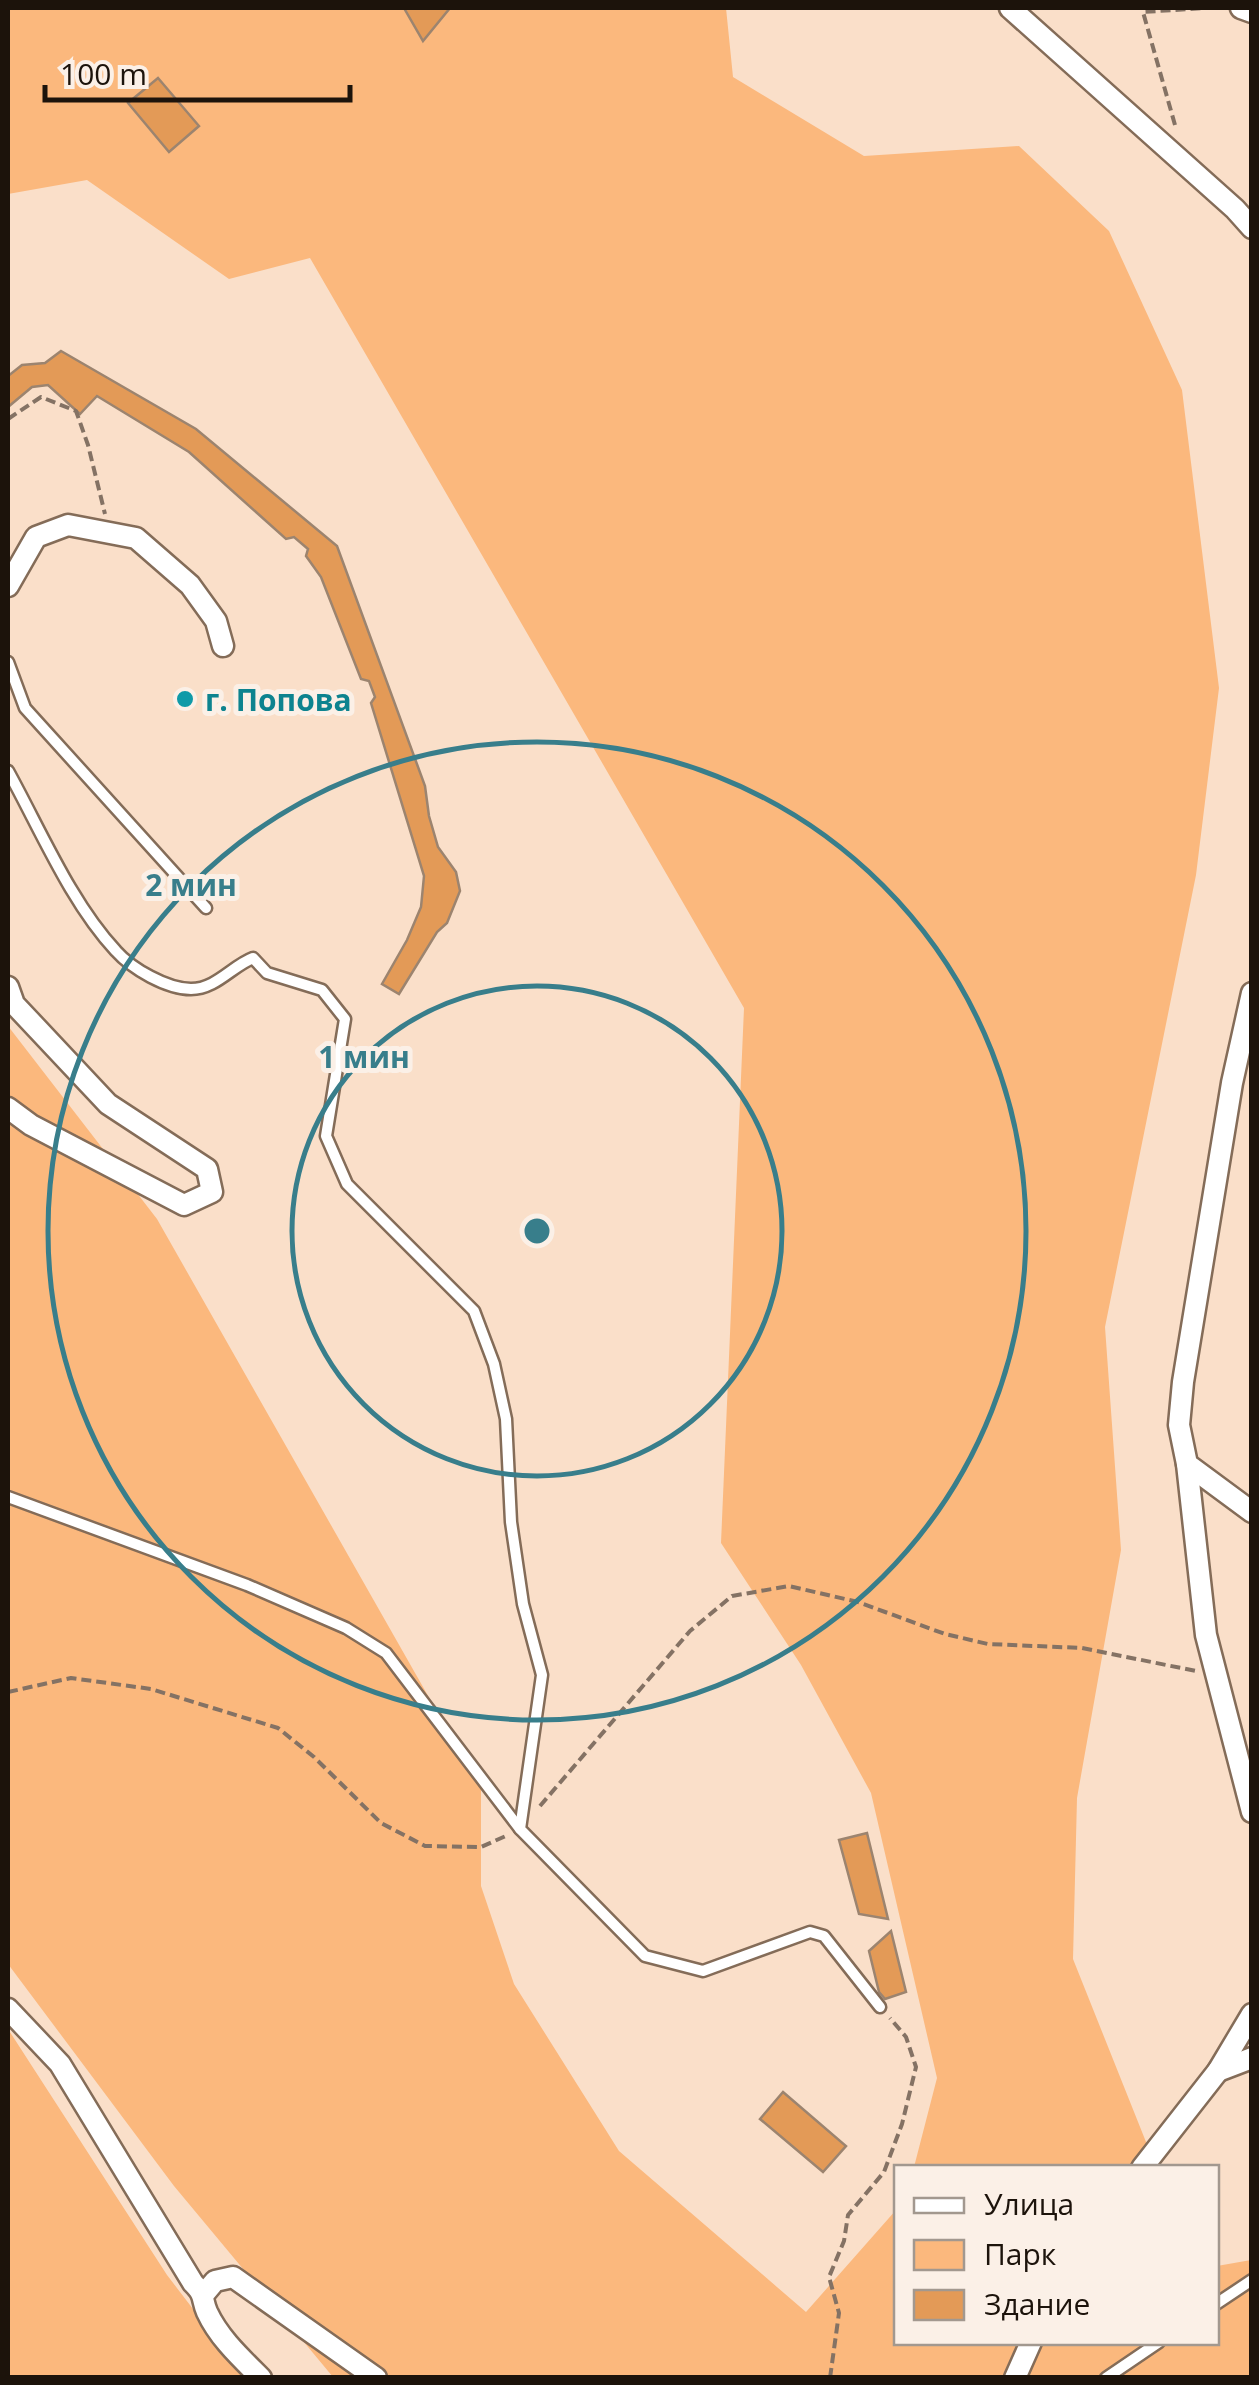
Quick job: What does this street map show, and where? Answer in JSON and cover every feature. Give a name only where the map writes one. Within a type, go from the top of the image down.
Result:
[{"type":"street","points":[[1010,8],[1236,209],[1252,228]]},
{"type":"street","points":[[1241,8],[1252,12]]},
{"type":"street","points":[[8,586],[36,536],[68,525],[136,538],[190,586],[216,620],[224,646]]},
{"type":"street","points":[[8,987],[14,1004],[108,1104],[207,1168],[212,1192],[184,1205],[31,1125],[8,1108]]},
{"type":"street","points":[[1252,993],[1232,1083],[1179,1425],[1188,1464],[1206,1636],[1252,1812]]},
{"type":"street","points":[[1188,1464],[1252,1512]]},
{"type":"street","points":[[8,2009],[60,2064],[193,2283],[204,2294],[205,2309],[226,2342],[260,2378]]},
{"type":"street","points":[[1144,2165],[1218,2071],[1252,2014]]},
{"type":"street","points":[[1218,2071],[1252,2058]]},
{"type":"street","points":[[204,2294],[216,2280],[233,2278],[376,2378]]},
{"type":"street","points":[[1015,2378],[1030,2345]]},
{"type":"lane","points":[[8,662],[25,708],[206,908]]},
{"type":"lane","points":[[8,771],[85,910],[117,954],[144,972],[192,989],[217,981],[253,958],[267,973],[322,990],[346,1018],[326,1136],[332,1152],[346,1184],[474,1311],[494,1364],[506,1419],[511,1522],[522,1604],[542,1675],[520,1829]]},
{"type":"lane","points":[[8,1497],[247,1586],[346,1628],[386,1653],[520,1829],[646,1956],[702,1971],[810,1932],[824,1936],[880,2007]]},
{"type":"lane","points":[[1219,2302],[1252,2280]]},
{"type":"lane","points":[[1106,2378],[1154,2345]]},
{"type":"path","points":[[1175,127],[1142,12],[1205,8]]},
{"type":"path","points":[[8,419],[40,397],[76,411],[110,533]]},
{"type":"path","points":[[8,1692],[70,1678],[150,1689],[278,1728],[314,1757],[381,1823],[425,1846],[481,1846],[520,1829],[690,1631],[732,1596],[789,1586],[858,1602],[945,1634],[988,1644],[1082,1648],[1216,1674]]},
{"type":"path","points":[[830,2378],[839,2313],[829,2277],[844,2242],[848,2215],[884,2172],[902,2124],[916,2068],[906,2037],[880,2007]]},
{"type":"green space","points":[[8,8],[726,8],[733,77],[864,156],[1019,146],[1109,231],[1182,390],[1219,688],[1196,875],[1105,1327],[1121,1550],[1077,1798],[1073,1959],[1155,2165],[915,2165],[937,2078],[871,1793],[801,1665],[721,1543],[744,1008],[310,258],[229,279],[87,180],[8,194]]},
{"type":"green space","points":[[8,1026],[157,1219],[481,1789],[481,1886],[514,1984],[619,2151],[806,2312],[894,2212],[894,2345],[1219,2345],[1219,2266],[1251,2260],[1251,2377],[333,2377],[174,2186],[8,1964]]},
{"type":"green space","points":[[8,2029],[167,2275],[245,2377],[8,2377]]},
{"type":"building","points":[[404,8],[450,8],[423,41]]},
{"type":"building","points":[[158,78],[199,126],[169,152],[128,103]]},
{"type":"building","points":[[61,351],[196,429],[337,546],[425,786],[438,847],[456,872],[460,891],[447,923],[437,932],[399,994],[382,984],[421,907],[424,876],[371,703],[375,697],[369,681],[361,679],[321,577],[306,556],[308,549],[294,537],[286,539],[189,452],[97,396],[80,414],[48,385],[32,387],[8,407],[8,376],[22,365],[45,363]]},
{"type":"building","points":[[867,1833],[888,1919],[859,1914],[839,1840]]},
{"type":"building","points":[[891,1931],[906,1992],[885,1999],[879,1992],[869,1951]]},
{"type":"building","points":[[783,2092],[846,2146],[823,2172],[760,2119]]},
{"type":"place","name":"г. Попова","points":[[185,699]]}]
